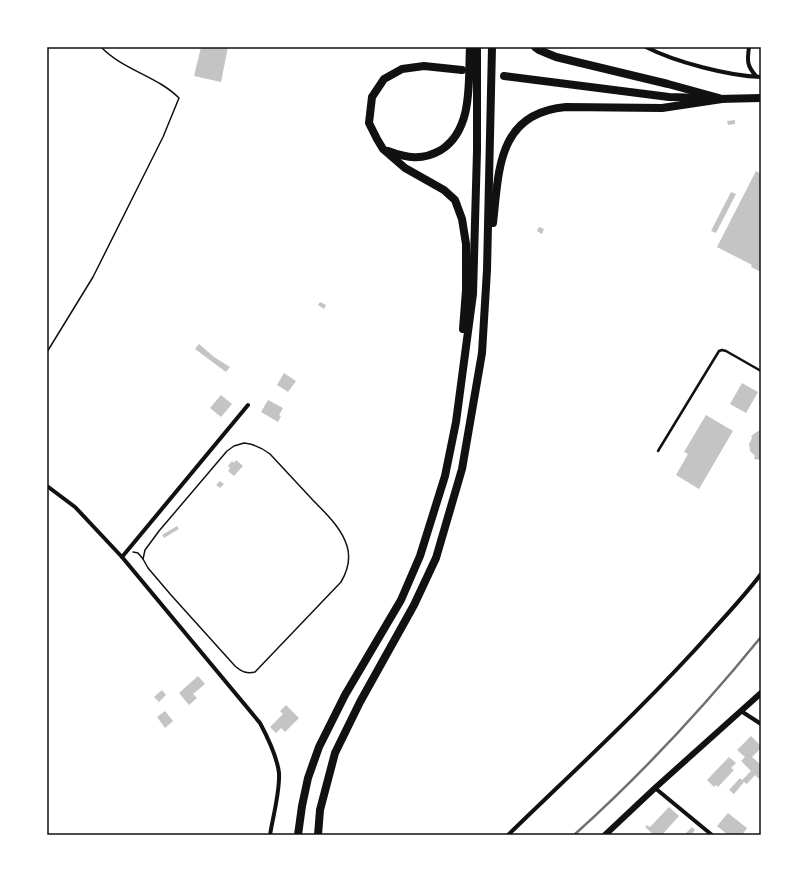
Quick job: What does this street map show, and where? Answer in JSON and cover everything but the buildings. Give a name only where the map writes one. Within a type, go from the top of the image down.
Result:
[{"type":"highway","points":[[383,149],[416,158],[432,155],[446,146],[453,139],[461,126],[467,99],[470,47]]},
{"type":"highway","points":[[298,835],[308,778],[319,747],[346,695],[401,600],[420,556],[445,476],[456,422],[473,294],[477,151],[477,47]]},
{"type":"highway","points":[[318,835],[320,810],[334,753],[360,702],[414,605],[436,558],[462,469],[482,353],[487,270],[492,47]]},
{"type":"highway","points":[[535,47],[556,57],[668,84],[722,99]]},
{"type":"highway","points":[[456,422],[466,290],[466,244],[462,219],[455,200],[444,190],[405,168],[383,149],[369,123],[372,97],[384,79],[402,69],[424,66],[462,70]]},
{"type":"highway","points":[[504,76],[669,97],[722,99],[761,98]]},
{"type":"highway","points":[[487,270],[498,173],[502,154],[509,140],[518,128],[530,118],[552,108],[662,108],[722,99]]},
{"type":"street","points":[[646,47],[690,63],[742,75],[759,76]]},
{"type":"street","points":[[749,47],[748,59],[750,69],[759,76]]},
{"type":"street","points":[[122,557],[248,405]]},
{"type":"street","points":[[47,486],[75,507],[122,557],[260,723],[273,753],[279,773],[278,789],[270,835]]},
{"type":"street","points":[[508,835],[685,662],[761,574]]},
{"type":"street","points":[[605,835],[654,788],[761,694]]},
{"type":"street","points":[[741,711],[761,724]]},
{"type":"street","points":[[654,788],[712,835]]},
{"type":"lane","points":[[658,451],[719,351],[726,351],[761,371]]},
{"type":"path","points":[[47,352],[93,277],[163,137],[179,98],[169,89],[110,57],[101,47]]},
{"type":"path","points":[[129,549],[138,553],[148,568],[171,595],[235,666],[241,671],[249,673],[255,672],[341,582],[347,569],[349,555],[343,537],[330,518],[270,454],[257,446],[244,443],[234,446],[228,451],[159,531],[145,550],[143,559]]},
{"type":"railway","points":[[574,835],[624,788],[672,739],[761,637]]}]
